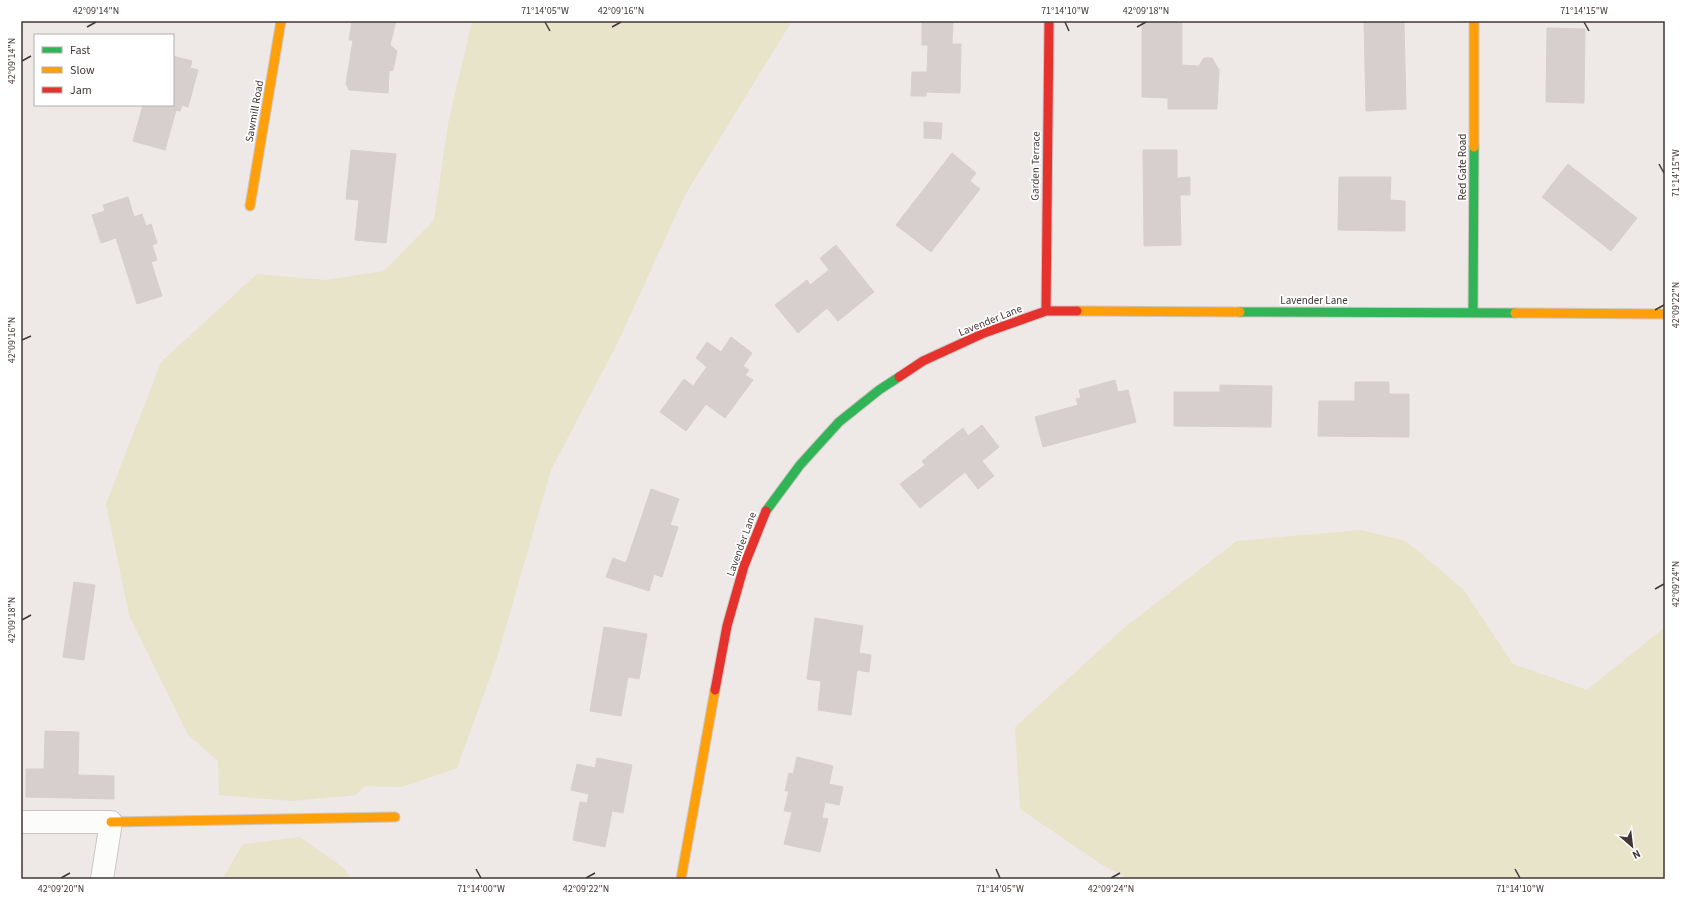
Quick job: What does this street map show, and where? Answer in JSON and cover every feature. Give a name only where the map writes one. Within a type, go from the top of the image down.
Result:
[{"type":"street","name":"Sawmill Road","points":[[250,206],[281,21]]},
{"type":"street","name":"Garden Terrace","points":[[1046,312],[1049,21]]},
{"type":"street","name":"Red Gate Road","points":[[1473,313],[1474,21]]},
{"type":"street","name":"Lavender Lane","points":[[681,879],[727,626],[744,566],[766,511],[800,465],[839,422],[879,390],[923,361],[984,334],[1046,312],[1665,314]]},
{"type":"street","points":[[25,822],[395,817]]},
{"type":"street","points":[[102,879],[111,822]]},
{"type":"shaded area","points":[[472,21],[792,21],[685,195],[618,342],[551,470],[497,658],[457,768],[402,787],[365,786],[356,795],[292,801],[219,795],[218,761],[188,735],[129,615],[106,504],[161,362],[257,274],[325,280],[384,271],[434,220],[448,124]]},
{"type":"shaded area","points":[[1361,530],[1406,541],[1463,589],[1513,664],[1587,690],[1665,627],[1665,879],[1129,879],[1101,864],[1020,809],[1015,727],[1125,627],[1237,541]]},
{"type":"shaded area","points":[[300,837],[344,868],[351,879],[222,879],[243,844]]},
{"type":"building","points":[[352,21],[396,21],[390,45],[397,51],[393,70],[389,71],[388,93],[349,90],[346,84],[353,40],[349,40]]},
{"type":"building","points":[[922,21],[953,21],[952,44],[961,44],[960,93],[926,92],[926,96],[911,96],[912,72],[927,72],[928,45],[922,45]]},
{"type":"building","points":[[1142,21],[1182,21],[1182,65],[1199,66],[1204,58],[1212,58],[1219,70],[1217,109],[1168,109],[1168,98],[1142,97]]},
{"type":"building","points":[[1364,21],[1404,21],[1406,109],[1366,111]]},
{"type":"building","points":[[1547,28],[1585,29],[1584,103],[1546,102]]},
{"type":"building","points":[[174,56],[192,61],[190,68],[198,70],[188,107],[182,105],[180,111],[176,110],[165,150],[133,141],[143,106],[174,106]]},
{"type":"building","points":[[924,122],[942,123],[941,139],[924,138]]},
{"type":"building","points":[[351,150],[396,154],[386,243],[355,240],[359,200],[346,199]]},
{"type":"building","points":[[1143,150],[1177,150],[1177,178],[1190,177],[1190,195],[1180,195],[1181,245],[1144,246]]},
{"type":"building","points":[[952,153],[976,173],[970,181],[980,189],[931,252],[896,225]]},
{"type":"building","points":[[1568,164],[1637,218],[1611,251],[1542,197]]},
{"type":"building","points":[[1339,177],[1391,177],[1390,200],[1405,201],[1405,231],[1338,230]]},
{"type":"building","points":[[128,197],[134,217],[142,214],[146,226],[151,224],[157,243],[152,245],[157,260],[151,262],[162,296],[137,304],[116,238],[101,243],[92,215],[105,211],[103,205]]},
{"type":"building","points":[[836,245],[874,292],[838,321],[827,308],[798,333],[775,305],[807,280],[810,285],[829,270],[820,258]]},
{"type":"building","points":[[731,337],[752,353],[743,366],[749,370],[745,375],[753,380],[725,418],[706,404],[686,431],[660,412],[684,379],[693,386],[707,367],[696,358],[707,342],[721,352]]},
{"type":"building","points":[[1115,380],[1118,392],[1128,390],[1136,422],[1043,447],[1035,417],[1078,405],[1076,399],[1081,398],[1079,390]]},
{"type":"building","points":[[1355,382],[1389,382],[1389,394],[1409,394],[1409,437],[1318,436],[1319,401],[1355,401]]},
{"type":"building","points":[[1220,385],[1272,386],[1271,427],[1174,426],[1174,392],[1220,392]]},
{"type":"building","points":[[982,425],[999,447],[982,461],[994,476],[978,489],[965,472],[920,508],[900,484],[925,465],[922,461],[963,428],[968,436]]},
{"type":"building","points":[[651,489],[679,499],[670,525],[678,527],[662,577],[654,574],[649,591],[606,577],[613,558],[626,563]]},
{"type":"building","points":[[74,582],[95,585],[84,660],[63,657]]},
{"type":"building","points":[[815,618],[863,626],[859,653],[871,655],[869,672],[857,670],[851,715],[818,710],[821,681],[807,679]]},
{"type":"building","points":[[604,627],[647,634],[639,679],[628,677],[621,716],[590,711]]},
{"type":"building","points":[[45,731],[79,732],[78,775],[114,776],[114,799],[26,797],[26,769],[44,769]]},
{"type":"building","points":[[797,757],[833,766],[829,784],[843,787],[839,805],[825,802],[822,818],[828,819],[820,852],[784,844],[792,812],[784,811],[789,791],[785,791],[789,773],[793,774]]},
{"type":"building","points":[[597,758],[632,765],[623,813],[612,811],[605,847],[573,840],[580,802],[587,803],[589,794],[571,790],[577,764],[595,768]]},
{"type":"traffic: fast","points":[[1473,313],[1474,147]]},
{"type":"traffic: fast","points":[[1240,312],[1515,313]]},
{"type":"traffic: fast","points":[[766,511],[800,465],[839,422],[879,390],[899,377]]},
{"type":"traffic: slow","points":[[250,206],[281,21]]},
{"type":"traffic: slow","points":[[1474,21],[1474,147]]},
{"type":"traffic: slow","points":[[1077,311],[1240,312]]},
{"type":"traffic: slow","points":[[1515,313],[1665,314]]},
{"type":"traffic: slow","points":[[681,879],[715,690]]},
{"type":"traffic: slow","points":[[111,822],[395,817]]},
{"type":"traffic: jam","points":[[1046,311],[1049,21]]},
{"type":"traffic: jam","points":[[899,377],[923,361],[984,333],[1046,311],[1077,311]]},
{"type":"traffic: jam","points":[[715,690],[727,626],[744,566],[766,511]]}]
